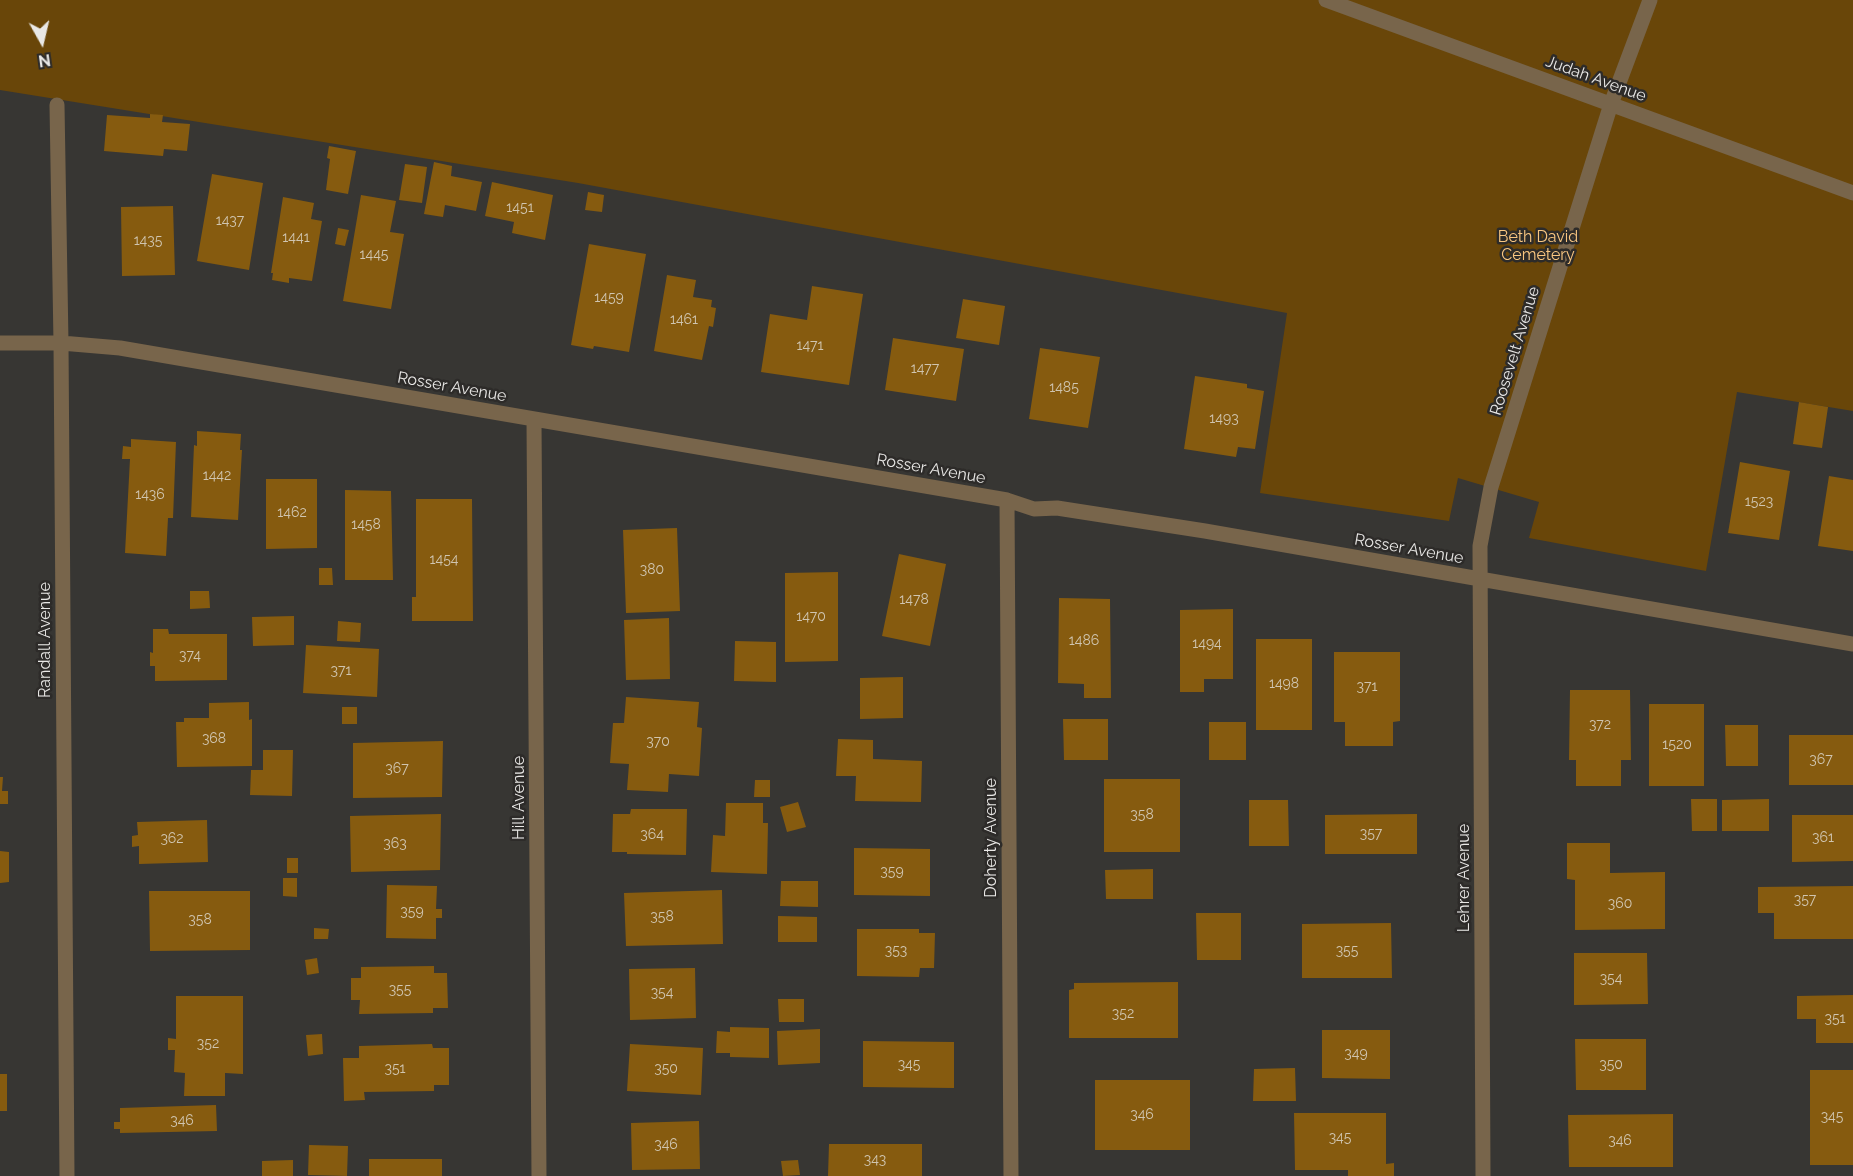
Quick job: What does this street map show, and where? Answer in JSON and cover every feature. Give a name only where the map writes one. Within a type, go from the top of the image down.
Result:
[{"type":"street","name":"Judah Avenue","points":[[1326,0],[1853,193]]},
{"type":"street","name":"Roosevelt Avenue","points":[[1480,580],[1480,546],[1491,487],[1611,104],[1650,0]]},
{"type":"street","name":"Randall Avenue","points":[[57,105],[67,1176]]},
{"type":"street","name":"Rosser Avenue","points":[[0,343],[61,343],[120,348],[1007,500],[1034,509],[1057,508],[1205,531],[1853,644]]},
{"type":"street","name":"Hill Avenue","points":[[534,420],[539,1176]]},
{"type":"street","name":"Doherty Avenue","points":[[1007,500],[1011,1176]]},
{"type":"street","name":"Lehrer Avenue","points":[[1480,580],[1484,1176]]},
{"type":"green space","name":"Beth David Cemetery","points":[[0,0],[1853,0],[1853,411],[1737,392],[1706,571],[1529,538],[1539,502],[1458,478],[1449,521],[1260,493],[1287,313],[578,183],[0,90]]},
{"type":"building","points":[[150,114],[163,115],[162,122],[190,124],[187,151],[164,149],[163,156],[104,151],[107,115],[150,118]]},
{"type":"building","points":[[329,146],[356,151],[348,194],[326,190],[330,159],[327,158]]},
{"type":"building","points":[[434,162],[452,166],[451,176],[482,182],[476,211],[445,205],[443,217],[424,214]]},
{"type":"building","points":[[405,164],[427,167],[422,203],[399,200]]},
{"type":"building","points":[[212,174],[263,183],[249,270],[197,261]]},
{"type":"building","points":[[492,182],[553,195],[545,240],[512,233],[514,222],[485,216]]},
{"type":"building","points":[[588,192],[604,195],[602,212],[585,210]]},
{"type":"building","points":[[361,195],[396,201],[390,232],[404,234],[391,309],[343,301]]},
{"type":"building","points":[[283,197],[314,203],[311,219],[322,221],[312,281],[289,278],[289,283],[272,280],[273,273],[271,273]]},
{"type":"building","points":[[173,206],[175,275],[122,276],[121,207]]},
{"type":"building","points":[[338,228],[349,230],[345,246],[335,244]]},
{"type":"building","points":[[589,244],[646,254],[629,352],[571,345]]},
{"type":"building","points":[[667,275],[696,280],[693,297],[712,300],[711,307],[716,308],[713,327],[709,326],[702,360],[654,351]]},
{"type":"building","points":[[812,286],[863,294],[849,385],[761,372],[770,314],[807,320]]},
{"type":"building","points":[[963,299],[1005,306],[999,345],[956,338]]},
{"type":"building","points":[[893,338],[964,349],[956,401],[885,390]]},
{"type":"building","points":[[1040,348],[1100,357],[1088,428],[1029,419]]},
{"type":"building","points":[[1195,376],[1247,384],[1247,388],[1264,391],[1255,449],[1238,447],[1236,457],[1184,449]]},
{"type":"building","points":[[1799,402],[1828,407],[1822,448],[1793,444]]},
{"type":"building","points":[[197,431],[241,434],[238,520],[191,517],[194,445],[197,446]]},
{"type":"building","points":[[131,439],[176,442],[173,518],[168,518],[166,556],[125,553],[130,459],[122,459],[123,446],[131,447]]},
{"type":"building","points":[[1740,462],[1790,471],[1779,540],[1728,533]]},
{"type":"building","points":[[1829,476],[1853,480],[1853,551],[1818,546]]},
{"type":"building","points":[[266,479],[317,479],[317,548],[266,549]]},
{"type":"building","points":[[345,490],[391,491],[393,580],[345,580]]},
{"type":"building","points":[[416,499],[472,499],[473,621],[412,621],[412,597],[416,597]]},
{"type":"building","points":[[677,528],[680,611],[626,613],[623,530]]},
{"type":"building","points":[[899,554],[946,564],[930,646],[882,636]]},
{"type":"building","points":[[319,568],[332,568],[333,585],[319,585]]},
{"type":"building","points":[[838,572],[838,661],[785,662],[785,573]]},
{"type":"building","points":[[190,591],[209,591],[210,608],[190,609]]},
{"type":"building","points":[[1059,598],[1110,599],[1111,698],[1084,698],[1084,684],[1058,683]]},
{"type":"building","points":[[1233,609],[1233,679],[1204,679],[1204,692],[1180,692],[1180,610]]},
{"type":"building","points":[[294,616],[294,645],[253,646],[252,617]]},
{"type":"building","points":[[669,618],[670,679],[626,680],[624,620]]},
{"type":"building","points":[[338,621],[361,623],[360,642],[337,641]]},
{"type":"building","points":[[153,629],[168,629],[169,634],[227,634],[227,680],[155,681],[155,666],[150,666],[150,652],[153,653]]},
{"type":"building","points":[[1256,639],[1312,639],[1312,730],[1256,730]]},
{"type":"building","points":[[735,641],[776,642],[776,682],[734,681]]},
{"type":"building","points":[[306,645],[379,649],[377,697],[303,693]]},
{"type":"building","points":[[1334,652],[1400,652],[1400,721],[1393,722],[1393,746],[1345,746],[1345,722],[1334,722]]},
{"type":"building","points":[[903,677],[903,718],[860,719],[860,678]]},
{"type":"building","points":[[1570,690],[1630,690],[1631,760],[1621,760],[1621,786],[1576,786],[1576,760],[1569,760]]},
{"type":"building","points":[[626,697],[699,702],[697,727],[702,728],[699,776],[669,774],[668,792],[627,790],[629,764],[610,763],[613,723],[624,723]]},
{"type":"building","points":[[249,702],[249,720],[252,719],[252,766],[177,767],[176,722],[184,722],[184,718],[209,718],[209,703]]},
{"type":"building","points":[[1649,704],[1704,704],[1704,786],[1649,786]]},
{"type":"building","points":[[342,707],[357,707],[357,724],[342,724]]},
{"type":"building","points":[[1063,719],[1108,719],[1108,760],[1064,760]]},
{"type":"building","points":[[1209,722],[1246,722],[1246,760],[1209,760]]},
{"type":"building","points":[[1725,725],[1758,725],[1758,766],[1726,766]]},
{"type":"building","points":[[1789,735],[1853,735],[1853,785],[1789,785]]},
{"type":"building","points":[[838,739],[873,740],[873,759],[922,761],[921,802],[855,801],[856,776],[836,776]]},
{"type":"building","points":[[443,741],[442,797],[353,798],[353,743]]},
{"type":"building","points":[[263,750],[293,750],[292,796],[250,795],[251,770],[263,770]]},
{"type":"building","points":[[0,777],[3,777],[2,791],[8,791],[8,804],[0,804]]},
{"type":"building","points":[[1104,779],[1180,779],[1180,852],[1104,852]]},
{"type":"building","points":[[755,780],[770,780],[770,797],[754,797]]},
{"type":"building","points":[[1691,799],[1717,799],[1717,831],[1692,831]]},
{"type":"building","points":[[1769,799],[1769,831],[1722,831],[1722,800]]},
{"type":"building","points":[[1249,800],[1288,800],[1289,846],[1249,846]]},
{"type":"building","points":[[798,802],[806,827],[787,832],[780,807]]},
{"type":"building","points":[[726,803],[763,803],[763,823],[768,823],[767,874],[711,872],[713,835],[725,836]]},
{"type":"building","points":[[631,809],[687,809],[686,855],[612,852],[613,814],[630,814]]},
{"type":"building","points":[[441,814],[440,870],[351,872],[350,816]]},
{"type":"building","points":[[1417,814],[1417,854],[1325,854],[1325,815]]},
{"type":"building","points":[[1792,815],[1853,815],[1853,861],[1792,862]]},
{"type":"building","points":[[207,820],[208,862],[139,864],[139,846],[132,847],[132,836],[138,835],[137,822]]},
{"type":"building","points":[[1567,843],[1610,843],[1610,873],[1665,872],[1665,929],[1575,930],[1575,880],[1567,879]]},
{"type":"building","points":[[854,848],[930,849],[930,896],[854,895]]},
{"type":"building","points":[[0,851],[9,852],[9,882],[0,883]]},
{"type":"building","points":[[287,858],[298,858],[298,873],[287,873]]},
{"type":"building","points":[[1153,869],[1153,899],[1106,899],[1105,870]]},
{"type":"building","points":[[283,878],[297,878],[297,897],[283,896]]},
{"type":"building","points":[[781,881],[818,881],[818,907],[780,906]]},
{"type":"building","points":[[387,885],[437,886],[436,909],[442,909],[442,918],[436,918],[436,939],[386,938]]},
{"type":"building","points":[[1853,886],[1853,939],[1774,939],[1774,913],[1758,913],[1758,887]]},
{"type":"building","points":[[722,890],[723,944],[626,946],[624,893]]},
{"type":"building","points":[[149,891],[250,891],[250,950],[150,951]]},
{"type":"building","points":[[1196,913],[1241,913],[1241,960],[1197,960]]},
{"type":"building","points":[[778,916],[817,917],[817,942],[778,942]]},
{"type":"building","points":[[1391,923],[1392,978],[1302,978],[1302,924]]},
{"type":"building","points":[[314,928],[329,929],[328,939],[314,939]]},
{"type":"building","points":[[857,929],[919,929],[919,933],[935,933],[934,968],[920,968],[919,977],[857,976]]},
{"type":"building","points":[[1574,953],[1647,953],[1648,1004],[1574,1005]]},
{"type":"building","points":[[317,958],[319,973],[307,975],[305,960]]},
{"type":"building","points":[[434,966],[434,973],[447,973],[448,1008],[433,1008],[433,1013],[359,1014],[360,1000],[351,1000],[351,978],[361,978],[361,967]]},
{"type":"building","points":[[695,968],[696,1018],[630,1020],[629,969]]},
{"type":"building","points":[[1178,982],[1178,1038],[1069,1038],[1069,990],[1074,989],[1074,983]]},
{"type":"building","points":[[1853,995],[1853,1043],[1816,1043],[1816,1019],[1797,1019],[1797,996]]},
{"type":"building","points":[[176,996],[243,996],[243,1074],[225,1073],[225,1096],[184,1096],[185,1073],[174,1072],[175,1050],[168,1050],[168,1038],[176,1039]]},
{"type":"building","points":[[778,999],[804,999],[804,1022],[779,1022]]},
{"type":"building","points":[[730,1027],[769,1028],[769,1058],[730,1057],[730,1053],[716,1053],[717,1031],[730,1032]]},
{"type":"building","points":[[820,1029],[820,1063],[778,1065],[777,1031]]},
{"type":"building","points":[[1322,1030],[1390,1030],[1390,1079],[1322,1078]]},
{"type":"building","points":[[322,1034],[323,1054],[308,1056],[306,1035]]},
{"type":"building","points":[[1575,1039],[1646,1039],[1646,1090],[1576,1090]]},
{"type":"building","points":[[863,1041],[954,1042],[954,1088],[863,1087]]},
{"type":"building","points":[[432,1044],[433,1048],[449,1048],[449,1085],[434,1085],[434,1091],[364,1092],[365,1100],[344,1101],[343,1058],[359,1058],[359,1046]]},
{"type":"building","points":[[630,1044],[703,1048],[701,1095],[627,1091]]},
{"type":"building","points":[[1295,1068],[1296,1101],[1253,1101],[1254,1069]]},
{"type":"building","points":[[1810,1070],[1853,1070],[1853,1165],[1810,1165]]},
{"type":"building","points":[[0,1074],[7,1074],[7,1111],[0,1111]]},
{"type":"building","points":[[1095,1080],[1190,1080],[1190,1150],[1095,1150]]},
{"type":"building","points":[[216,1105],[217,1131],[120,1133],[120,1129],[114,1129],[114,1122],[120,1122],[120,1108]]},
{"type":"building","points":[[1294,1113],[1386,1113],[1386,1164],[1394,1163],[1394,1176],[1348,1176],[1348,1170],[1295,1170]]},
{"type":"building","points":[[1673,1114],[1673,1167],[1569,1167],[1568,1115]]},
{"type":"building","points":[[699,1121],[700,1169],[632,1170],[631,1123]]},
{"type":"building","points":[[829,1144],[922,1144],[922,1176],[828,1176]]},
{"type":"building","points":[[309,1145],[348,1146],[347,1176],[308,1175]]},
{"type":"building","points":[[369,1159],[442,1159],[442,1176],[369,1176]]},
{"type":"building","points":[[293,1160],[293,1176],[262,1176],[262,1161]]},
{"type":"building","points":[[798,1160],[800,1175],[783,1176],[781,1161]]}]
